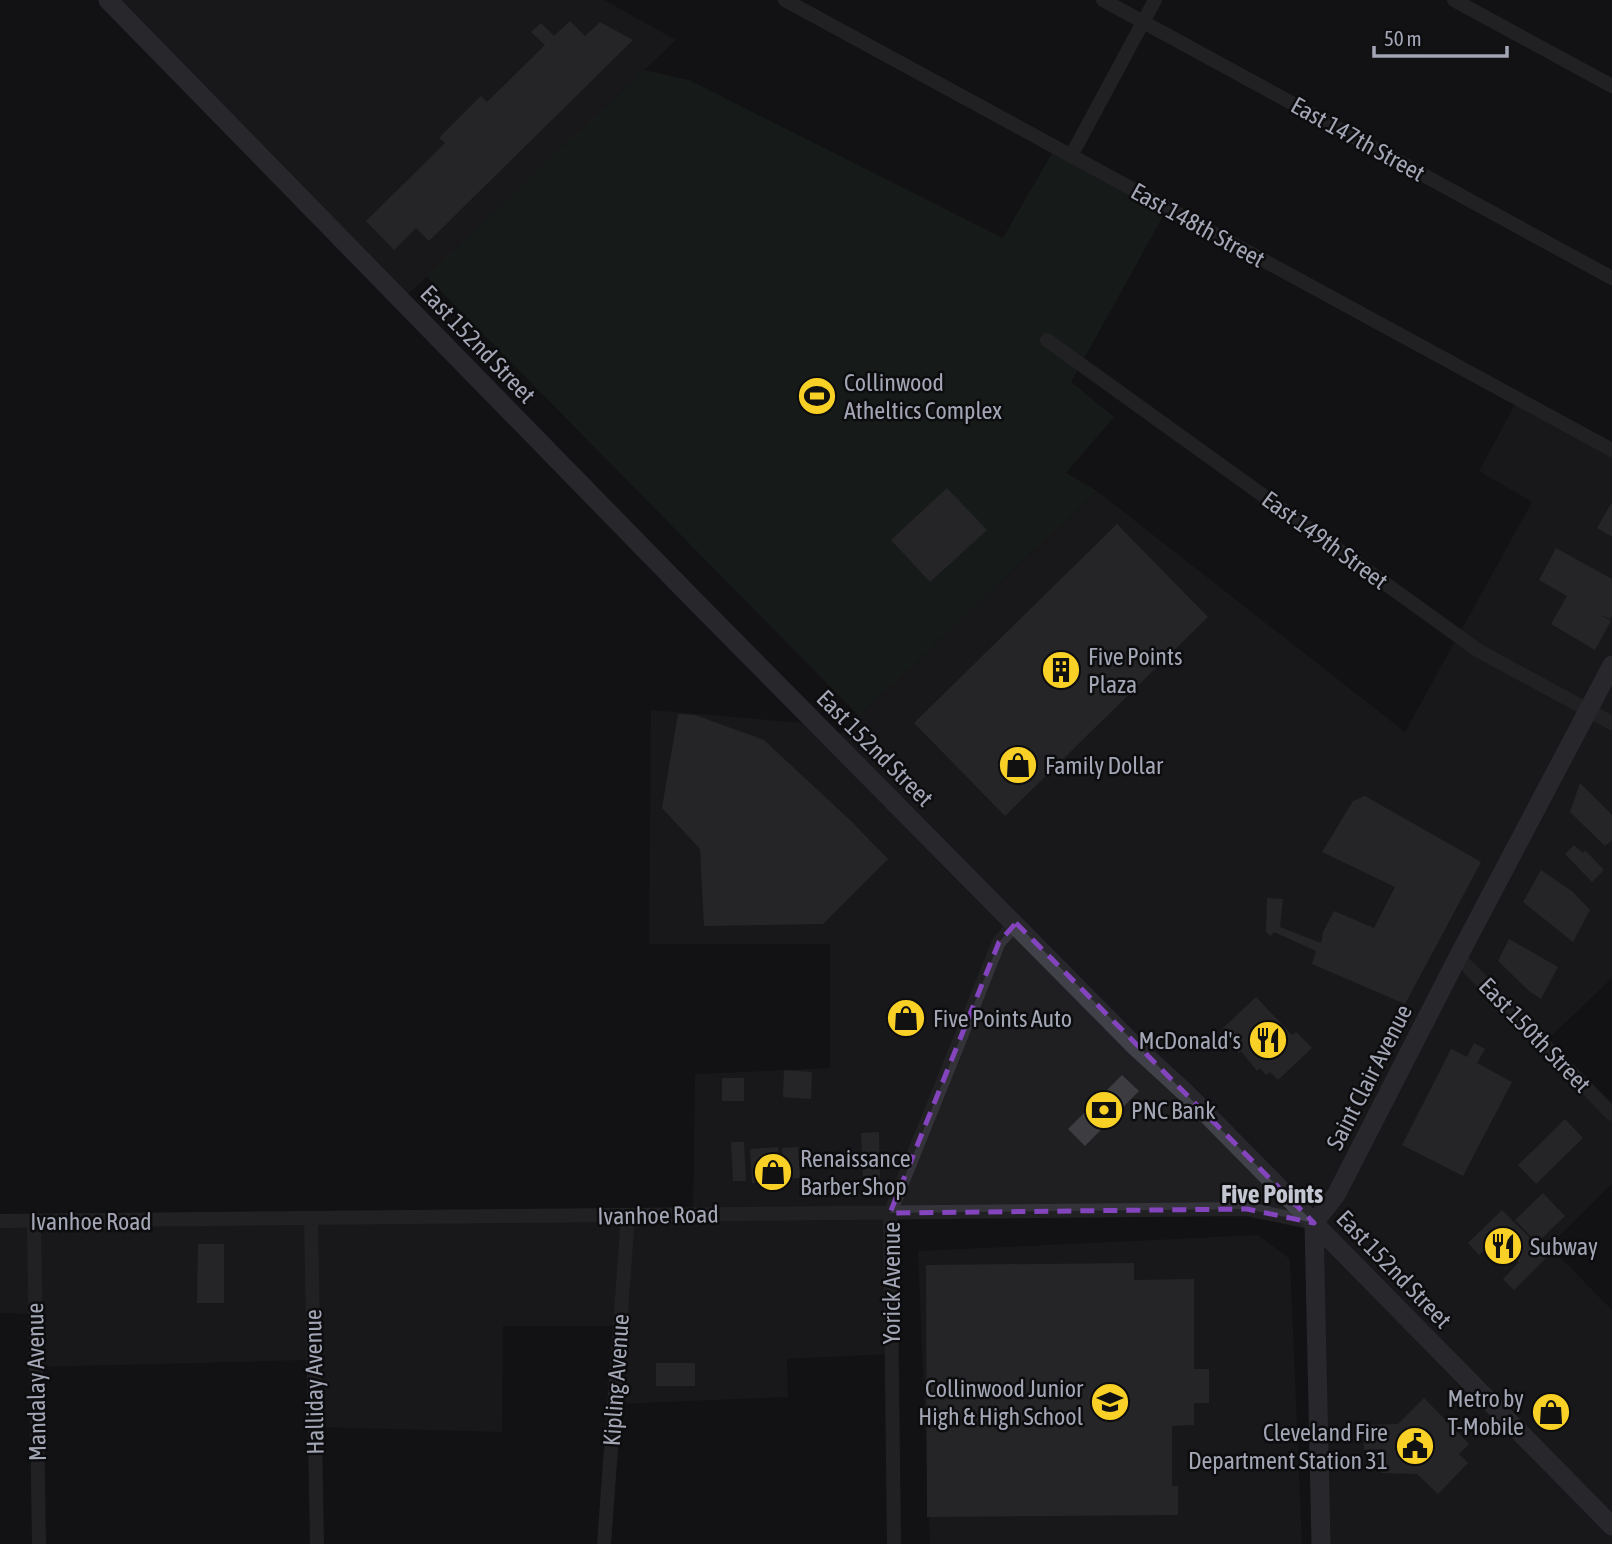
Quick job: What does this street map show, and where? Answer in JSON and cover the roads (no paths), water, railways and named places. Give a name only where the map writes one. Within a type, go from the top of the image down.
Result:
[{"type":"street","name":"East 152nd Street","points":[[108,0],[696,602],[1612,1526]]},
{"type":"street","name":"East 148th Street","points":[[785,0],[1612,450]]},
{"type":"street","name":"East 147th Street","points":[[1103,0],[1612,278]]},
{"type":"street","points":[[1071,156],[1155,0]]},
{"type":"street","points":[[1454,0],[1612,86]]},
{"type":"street","name":"East 149th Street","points":[[1047,340],[1479,651],[1612,723]]},
{"type":"street","name":"Saint Clair Avenue","points":[[1314,1223],[1336,1195],[1612,665]]},
{"type":"street","name":"Yorick Avenue","points":[[894,1544],[890,1213],[999,942],[1016,923]]},
{"type":"street","name":"East 150th Street","points":[[1458,957],[1612,1114]]},
{"type":"street","name":"Ivanhoe Road","points":[[0,1221],[1247,1209],[1314,1223]]},
{"type":"street","name":"Kipling Avenue","points":[[604,1544],[628,1216]]},
{"type":"street","name":"Halliday Avenue","points":[[311,1219],[317,1544]]},
{"type":"street","name":"Mandalay Avenue","points":[[34,1221],[39,1544]]},
{"type":"street","points":[[1314,1223],[1321,1544]]},
{"type":"place","name":"Collinwood Atheltics Complex","points":[[817,396]]},
{"type":"place","name":"Five Points Plaza","points":[[1061,670]]},
{"type":"place","name":"Family Dollar","points":[[1018,765]]},
{"type":"place","name":"Five Points Auto","points":[[906,1018]]},
{"type":"place","name":"McDonald's","points":[[1268,1040]]},
{"type":"place","name":"PNC Bank","points":[[1104,1110]]},
{"type":"place","name":"Renaissance Barber Shop","points":[[773,1172]]},
{"type":"place","name":"Subway","points":[[1503,1246]]},
{"type":"place","name":"Collinwood Junior High & High School","points":[[1110,1402]]},
{"type":"place","name":"Metro by T-Mobile","points":[[1551,1412]]},
{"type":"place","name":"Cleveland Fire Department Station 31","points":[[1415,1446]]},
{"type":"district","name":"Five Points","points":[[1272,1194]]}]
